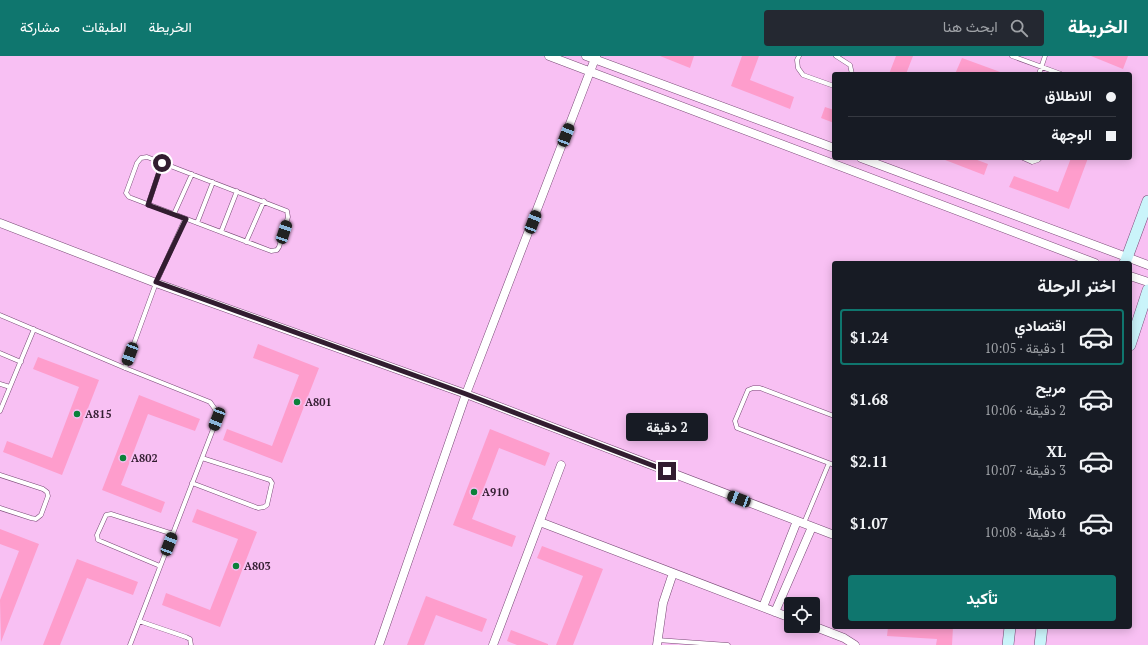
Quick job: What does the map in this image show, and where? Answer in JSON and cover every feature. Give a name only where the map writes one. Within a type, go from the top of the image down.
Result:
[{"type":"street","points":[[549,56],[1090,261]]},
{"type":"street","points":[[586,56],[595,57],[617,68],[832,147]]},
{"type":"street","points":[[379,645],[466,394],[595,57]]},
{"type":"street","points":[[865,160],[1126,260],[1148,201]]},
{"type":"street","points":[[0,223],[156,282],[466,394],[832,534]]},
{"type":"street","points":[[1132,261],[1148,265]]},
{"type":"street","points":[[1132,277],[1148,282]]},
{"type":"street","points":[[1132,339],[1148,290]]},
{"type":"street","points":[[493,645],[561,465]]},
{"type":"street","points":[[540,522],[784,615]]},
{"type":"street","points":[[763,607],[804,524]]},
{"type":"street","points":[[775,612],[804,524]]},
{"type":"street","points":[[657,642],[663,603],[673,573]]},
{"type":"street","points":[[820,629],[844,638],[854,645]]},
{"type":"street","points":[[1008,645],[1010,629]]},
{"type":"street","points":[[1040,645],[1042,629]]},
{"type":"lane","points":[[799,56],[797,60],[798,68],[803,75],[832,85]]},
{"type":"lane","points":[[836,56],[850,65],[852,72]]},
{"type":"lane","points":[[1012,56],[1056,72]]},
{"type":"lane","points":[[1040,72],[1046,56]]},
{"type":"lane","points":[[147,157],[162,163],[287,211],[288,217],[279,246],[276,250],[271,251],[129,197],[126,193],[140,158],[147,157]]},
{"type":"lane","points":[[1027,160],[1032,162],[1038,160]]},
{"type":"lane","points":[[148,205],[162,163]]},
{"type":"lane","points":[[174,214],[192,174]]},
{"type":"lane","points":[[197,223],[213,182]]},
{"type":"lane","points":[[221,232],[237,191]]},
{"type":"lane","points":[[246,242],[264,201]]},
{"type":"lane","points":[[125,368],[156,282],[186,219]]},
{"type":"lane","points":[[0,315],[210,402],[215,408],[217,419],[130,645]]},
{"type":"lane","points":[[0,410],[34,329]]},
{"type":"lane","points":[[0,353],[21,362]]},
{"type":"lane","points":[[0,384],[10,387]]},
{"type":"lane","points":[[804,524],[832,464],[737,428],[735,421],[748,390],[753,388],[760,388],[832,415]]},
{"type":"lane","points":[[192,483],[258,508],[267,505],[272,483],[270,480],[202,458]]},
{"type":"lane","points":[[0,475],[43,489],[47,492],[48,496],[41,515],[36,519],[0,508]]},
{"type":"lane","points":[[160,566],[98,540],[97,535],[106,514],[111,514],[173,534]]},
{"type":"lane","points":[[139,622],[186,637],[190,639],[191,645]]},
{"type":"lane","points":[[657,642],[728,645]]},
{"type":"building","points":[[660,56],[694,56],[690,68]]},
{"type":"building","points":[[742,56],[759,56],[750,80],[794,97],[790,109],[731,86]]},
{"type":"building","points":[[896,56],[913,56],[907,72],[890,72]]},
{"type":"building","points":[[1091,56],[1128,56],[1123,69]]},
{"type":"building","points":[[962,58],[1000,72],[956,72]]},
{"type":"building","points":[[825,107],[832,109],[832,122],[821,118]]},
{"type":"building","points":[[945,160],[977,160],[988,164],[984,175]]},
{"type":"building","points":[[1070,160],[1087,160],[1069,209],[1009,187],[1014,176],[1058,192]]},
{"type":"building","name":"A801","points":[[258,344],[319,368],[282,463],[223,440],[227,429],[272,446],[299,375],[253,358]]},
{"type":"building","name":"A815","points":[[38,357],[99,380],[62,475],[3,452],[7,441],[52,458],[79,387],[33,369]]},
{"type":"building","name":"A802","points":[[139,395],[200,419],[195,431],[148,414],[121,485],[165,502],[161,513],[102,490]]},
{"type":"building","name":"A910","points":[[490,429],[550,453],[545,466],[499,448],[472,519],[516,536],[512,547],[453,525]]},
{"type":"building","name":"A803","points":[[197,509],[257,532],[220,627],[162,605],[166,593],[210,610],[238,539],[192,522]]},
{"type":"building","points":[[0,529],[39,544],[1,642],[0,600],[19,551],[0,544]]},
{"type":"building","points":[[542,546],[603,569],[573,645],[556,645],[583,576],[537,558]]},
{"type":"building","points":[[77,559],[138,582],[133,595],[87,578],[60,645],[43,645]]},
{"type":"building","points":[[426,596],[487,619],[482,632],[436,615],[424,645],[407,645]]},
{"type":"building","points":[[888,629],[953,629],[952,645],[936,645],[937,639],[887,636]]},
{"type":"building","points":[[511,630],[548,645],[517,645],[507,641]]},
{"type":"place","name":"A801","points":[[297,402]]},
{"type":"place","name":"A815","points":[[77,414]]},
{"type":"place","name":"A802","points":[[123,458]]},
{"type":"place","name":"A910","points":[[474,492]]},
{"type":"place","name":"A803","points":[[236,566]]},
{"type":"route","points":[[162,163],[148,205],[186,219],[156,282],[466,394],[667,471]]}]
